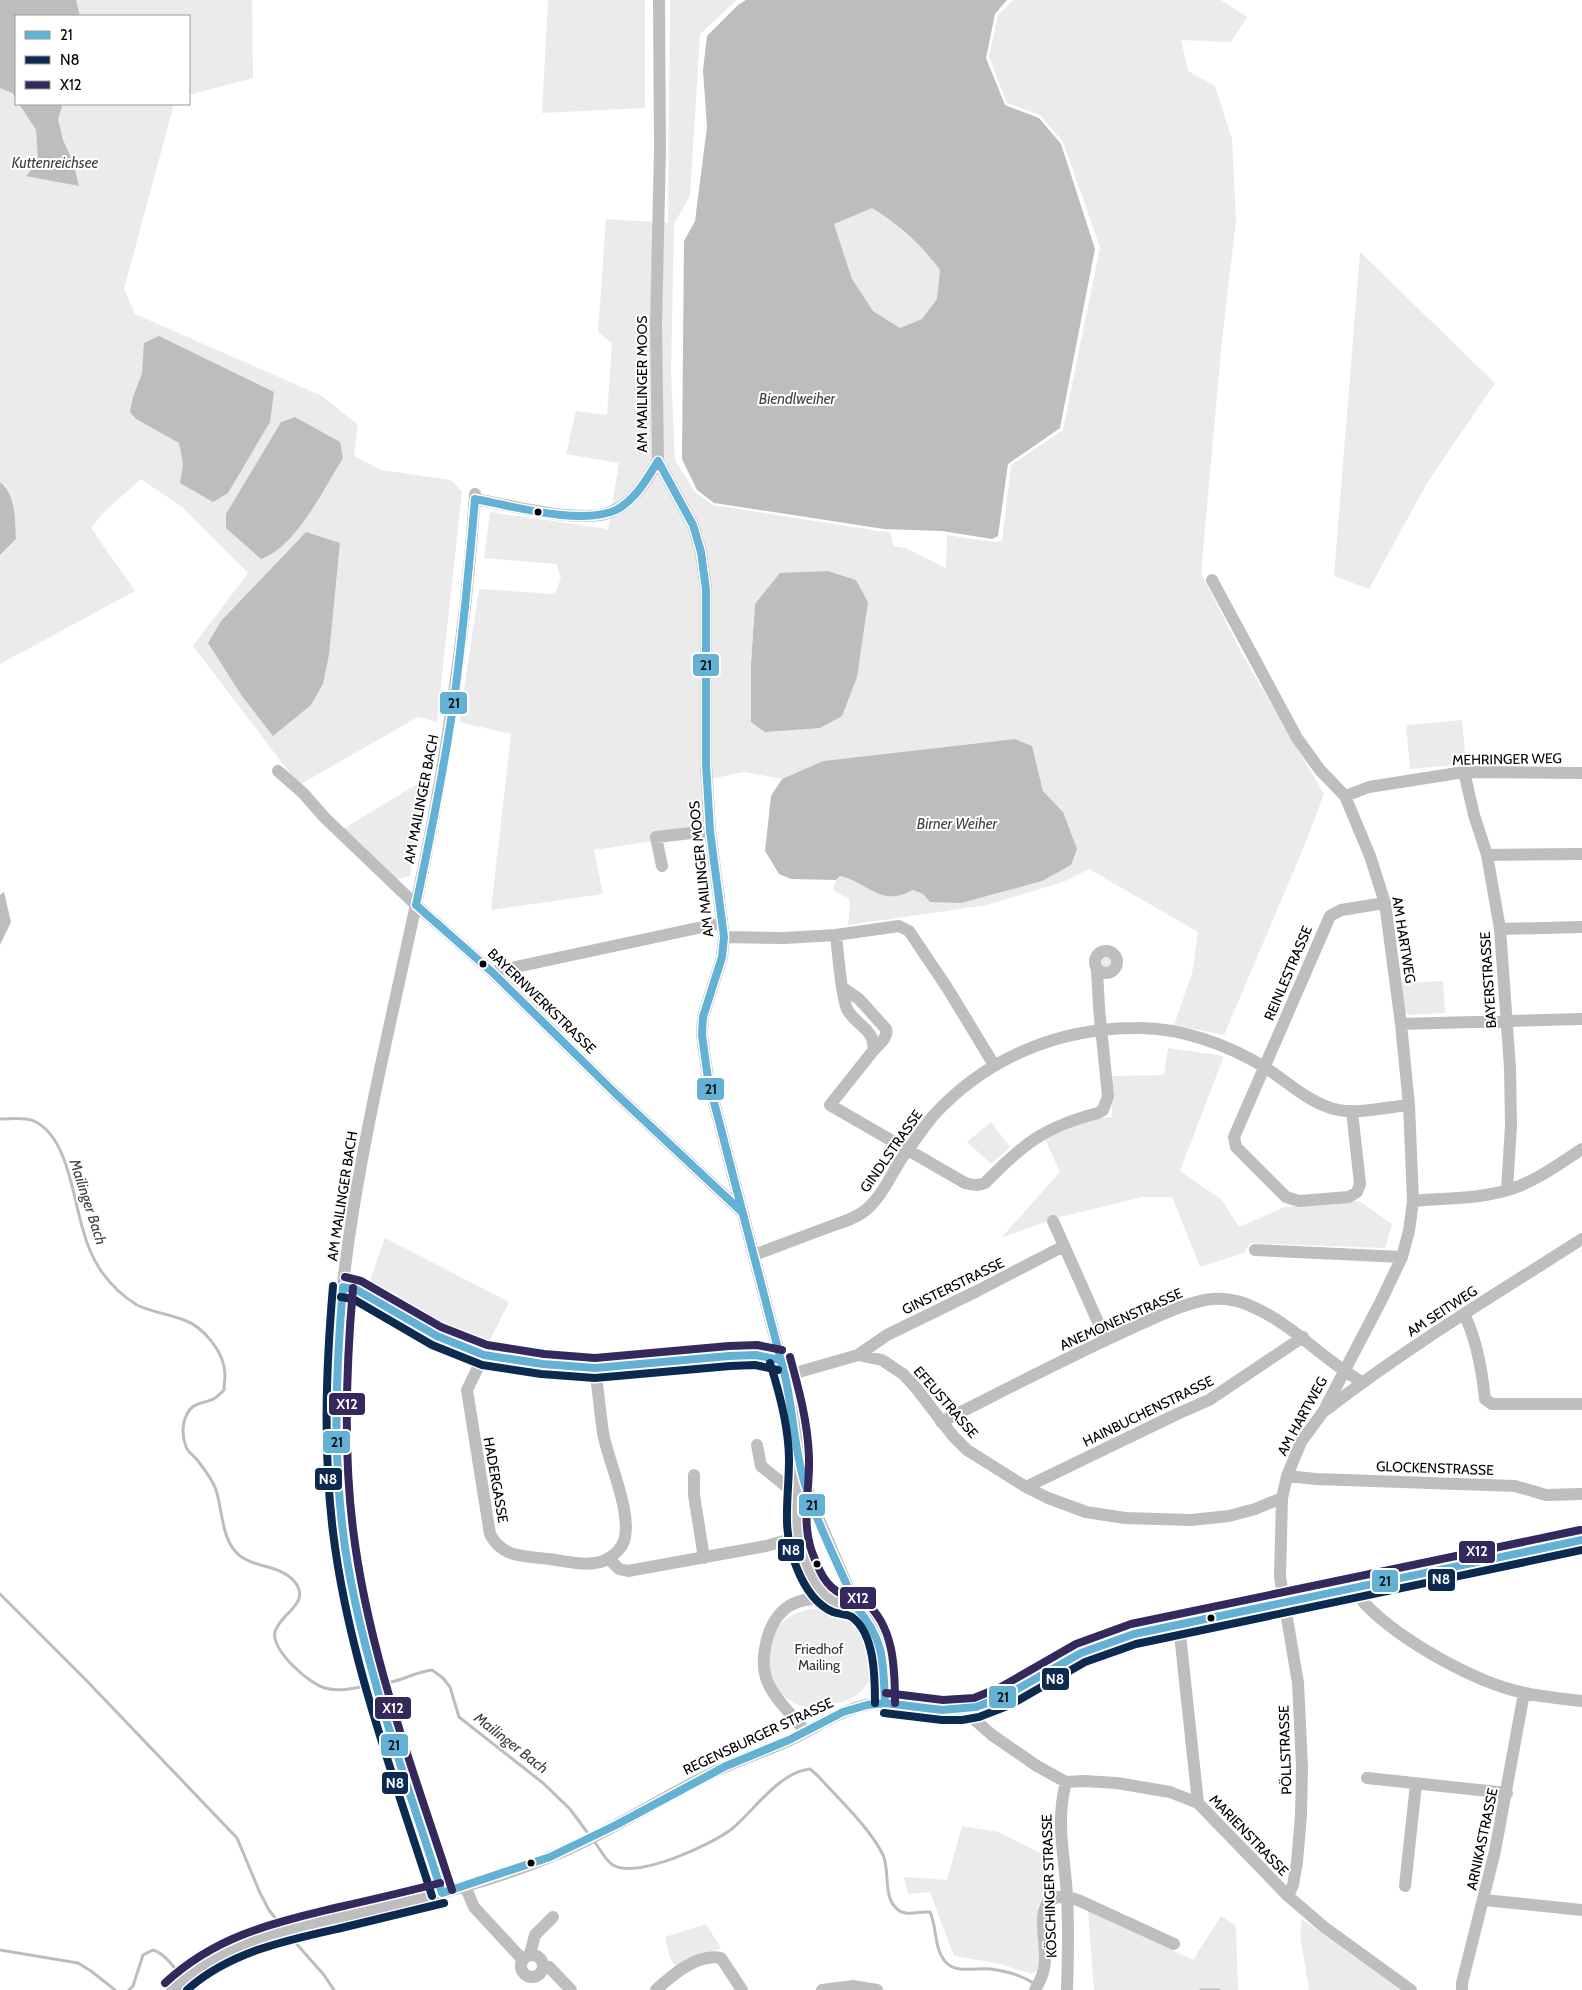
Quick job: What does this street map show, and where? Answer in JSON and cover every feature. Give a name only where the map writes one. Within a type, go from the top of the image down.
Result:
[{"type":"street","name":"AM MAILINGER MOOS","points":[[659,0],[660,149],[656,325],[658,461],[693,525],[701,552],[706,590],[706,764],[710,831],[724,937],[722,957],[703,1017],[702,1035],[708,1079],[792,1407],[799,1461],[797,1495],[798,1537],[815,1583],[826,1597]]},
{"type":"street","name":"AM MAILINGER BACH","points":[[442,1893],[406,1785],[371,1664],[348,1565],[341,1509],[335,1434],[338,1337],[343,1287],[362,1160],[436,808],[453,706],[466,607],[475,496],[585,517],[609,513],[630,501],[646,482],[658,461]]},
{"type":"street","name":"AM HARTWEG","points":[[1212,580],[1297,738],[1320,770],[1345,796],[1370,856],[1385,903],[1401,1024],[1409,1105],[1413,1201],[1409,1231],[1402,1257],[1382,1299],[1323,1412],[1301,1442],[1287,1476],[1282,1498],[1280,1576],[1285,1602]]},
{"type":"street","name":"BAYERNWERKSTRASSE","points":[[278,771],[416,905],[492,972],[615,1093],[742,1212]]},
{"type":"street","name":"MEHRINGER WEG","points":[[1345,796],[1369,786],[1464,772],[1582,773]]},
{"type":"street","name":"BAYERSTRASSE","points":[[1464,772],[1474,815],[1487,855],[1500,929],[1510,1068],[1511,1126],[1507,1190]]},
{"type":"street","points":[[662,866],[656,838],[710,831]]},
{"type":"street","points":[[1487,855],[1582,854]]},
{"type":"street","name":"REINLESTRASSE","points":[[1265,1068],[1330,916],[1341,910],[1385,903]]},
{"type":"street","points":[[492,972],[721,923]]},
{"type":"street","points":[[724,937],[784,938],[836,935],[899,926],[909,931],[944,981],[994,1065]]},
{"type":"street","points":[[1500,929],[1582,926]]},
{"type":"street","points":[[836,935],[847,1009],[872,1036],[874,1044],[873,1051],[830,1105],[965,1183],[979,1185],[985,1182],[1012,1155],[1038,1135],[1078,1118],[1098,1114],[1102,1110],[1108,1096],[1097,970]]},
{"type":"street","points":[[1401,1024],[1582,1019]]},
{"type":"street","name":"GINDLSTRASSE","points":[[754,1255],[847,1220],[866,1210],[878,1197],[907,1150],[933,1116],[964,1087],[994,1065],[1018,1052],[1043,1042],[1101,1029],[1138,1028],[1173,1031],[1232,1050],[1265,1068],[1315,1102],[1335,1110],[1352,1111],[1409,1105]]},
{"type":"street","points":[[1265,1068],[1234,1137],[1236,1147],[1286,1197],[1300,1201],[1349,1197],[1357,1192],[1360,1184],[1352,1111]]},
{"type":"street","points":[[1413,1201],[1478,1195],[1507,1190],[1542,1175],[1582,1150]]},
{"type":"street","points":[[1053,1221],[1106,1340]]},
{"type":"street","name":"AM SEITWEG","points":[[1323,1412],[1362,1382],[1582,1239]]},
{"type":"street","name":"GINSTERSTRASSE","points":[[858,1355],[887,1335],[978,1291],[1064,1246]]},
{"type":"street","points":[[1255,1250],[1402,1257]]},
{"type":"street","points":[[343,1287],[357,1290],[437,1336],[484,1355],[543,1364],[595,1368],[729,1356],[756,1355],[780,1360]]},
{"type":"street","name":"ANEMONENSTRASSE","points":[[941,1422],[1106,1340],[1183,1306],[1207,1300],[1228,1299],[1252,1306],[1303,1336],[1343,1372],[1362,1382]]},
{"type":"street","points":[[1464,1314],[1470,1325],[1483,1372],[1485,1399],[1492,1404],[1582,1404]]},
{"type":"street","name":"HAINBUCHENSTRASSE","points":[[1026,1487],[1210,1400],[1303,1336]]},
{"type":"street","name":"HADERGASSE","points":[[484,1355],[470,1381],[467,1390],[467,1400],[487,1522],[495,1543],[506,1551],[521,1555],[588,1564],[609,1559]]},
{"type":"street","name":"EFEUSTRASSE","points":[[785,1376],[858,1355],[882,1360],[903,1374],[916,1388],[941,1422],[968,1450],[1026,1487],[1048,1498],[1086,1512],[1125,1518],[1191,1520],[1229,1516],[1255,1509],[1282,1498]]},
{"type":"street","points":[[595,1368],[603,1434],[623,1506],[626,1528],[624,1541],[618,1551],[609,1559],[620,1569],[628,1571],[766,1546],[798,1537],[800,1524],[804,1521],[815,1520],[820,1522]]},
{"type":"street","points":[[757,1446],[761,1466],[797,1495]]},
{"type":"street","name":"AM MAILINGER MOOS","points":[[799,1461],[820,1522],[857,1608],[870,1623],[877,1637],[883,1657],[885,1703]]},
{"type":"street","points":[[694,1475],[694,1495],[704,1558]]},
{"type":"street","name":"GLOCKENSTRASSE","points":[[1287,1476],[1316,1479],[1515,1486],[1546,1495],[1582,1494]]},
{"type":"street","name":"REGENSBURGER STRASSE","points":[[172,1990],[198,1966],[222,1953],[274,1934],[442,1893],[550,1857],[616,1825],[704,1776],[806,1732],[855,1708],[885,1703],[947,1711],[972,1709],[999,1700],[1073,1657],[1111,1641],[1134,1634],[1582,1540]]},
{"type":"street","points":[[1355,1587],[1364,1602],[1397,1630],[1449,1664],[1493,1683],[1524,1693],[1582,1701]]},
{"type":"street","points":[[806,1732],[768,1683],[764,1655],[771,1631],[777,1618],[789,1606],[807,1600],[826,1597],[844,1606],[857,1608]]},
{"type":"street","name":"PÖLLSTRASSE","points":[[1285,1602],[1298,1683],[1302,1767],[1298,1862],[1293,1885],[1288,1896]]},
{"type":"street","points":[[1179,1625],[1198,1803]]},
{"type":"street","name":"ARNIKASTRASSE","points":[[1462,1990],[1507,1793],[1524,1693]]},
{"type":"street","points":[[972,1709],[976,1721],[992,1735],[1021,1756],[1066,1782]]},
{"type":"street","points":[[1367,1778],[1507,1793]]},
{"type":"street","name":"MARIENSTRASSE","points":[[1066,1782],[1117,1783],[1170,1792],[1198,1803],[1288,1896],[1324,1927],[1411,1990]]},
{"type":"street","name":"KÖSCHINGER STRASSE","points":[[1066,1782],[1059,1821],[1067,1896],[1067,1990]]},
{"type":"street","points":[[1405,1886],[1416,1784]]},
{"type":"street","points":[[465,1886],[474,1906],[526,1956],[538,1956],[543,1965],[549,1967],[571,1990]]},
{"type":"street","points":[[1038,1984],[1045,1959],[1043,1912],[1048,1903],[1056,1898],[1067,1896],[1174,1944]]},
{"type":"street","points":[[1484,1900],[1582,1910]]},
{"type":"street","points":[[543,1965],[539,1974],[534,1977],[527,1976],[520,1967],[535,1935],[553,1917]]},
{"type":"street","points":[[656,1990],[678,1970],[713,1956],[721,1958],[742,1990]]},
{"type":"street","points":[[822,1990],[853,1986],[877,1990]]},
{"type":"green space","points":[[76,0],[252,0],[253,78],[190,95],[190,15],[80,15]]},
{"type":"green space","points":[[548,0],[645,0],[645,108],[542,113]]},
{"type":"green space","points":[[670,0],[737,0],[700,34],[690,196],[674,224],[671,372],[675,460],[695,492],[713,505],[891,533],[893,546],[905,548],[946,568],[947,535],[995,542],[1002,541],[1011,465],[1063,430],[1100,247],[1063,142],[1040,115],[1007,103],[989,57],[998,15],[1013,0],[1221,0],[1247,17],[1231,42],[1181,40],[1188,71],[1215,86],[1232,139],[1236,221],[1222,340],[1201,573],[1242,654],[1324,794],[1303,849],[1224,1035],[1174,1025],[1192,974],[1198,932],[1089,869],[1063,882],[987,905],[848,925],[850,900],[833,890],[836,880],[840,876],[883,895],[902,895],[913,890],[923,894],[1063,812],[1043,791],[1032,747],[1015,739],[823,761],[782,779],[744,772],[701,781],[705,833],[594,850],[603,894],[491,910],[511,734],[459,722],[479,589],[555,594],[561,578],[556,564],[484,558],[490,512],[608,529],[619,463],[566,454],[576,411],[607,415],[612,343],[598,332],[606,219],[668,223]],"holes":[[[828,571],[856,580],[868,602],[751,722],[751,664],[755,604]]]},
{"type":"green space","points":[[0,88],[13,95],[15,105],[20,105],[36,130],[38,161],[26,175],[78,186],[74,169],[58,126],[58,119],[63,105],[174,105],[124,289],[135,314],[322,396],[358,425],[354,456],[381,470],[451,480],[462,491],[437,722],[418,717],[299,785],[193,646],[248,573],[182,507],[141,479],[103,513],[91,528],[135,591],[0,664],[0,555],[16,539],[6,486],[0,482]],"holes":[[[142,373],[273,392],[270,422],[228,492],[180,483],[183,464],[179,443],[136,419],[133,397]],[[295,417],[226,514],[281,422]],[[306,532],[340,543],[329,655],[323,684],[208,643],[221,621]]]},
{"type":"green space","points":[[872,208],[917,243],[940,270],[938,299],[922,319],[900,328],[873,311],[852,279],[834,224]]},
{"type":"green space","points":[[1360,252],[1495,383],[1427,483],[1369,589],[1334,576]]},
{"type":"green space","points":[[1462,720],[1466,764],[1410,769],[1406,725]]},
{"type":"green space","points":[[427,778],[410,876],[397,879],[343,829]]},
{"type":"green space","points":[[1102,953],[1110,953],[1115,958],[1113,969],[1102,971],[1097,966],[1097,958]]},
{"type":"green space","points":[[1443,981],[1445,1013],[1409,1015],[1402,1009],[1400,983]]},
{"type":"green space","points":[[1168,1048],[1224,1056],[1180,1171],[1222,1200],[1239,1227],[1285,1207],[1359,1201],[1392,1224],[1385,1248],[1250,1243],[1244,1253],[1200,1267],[1172,1197],[1142,1197],[1056,1218],[1001,1238],[1060,1172],[1045,1139],[1089,1120],[1112,1117],[1111,1076],[1164,1075]]},
{"type":"green space","points":[[991,1122],[1010,1147],[991,1164],[967,1142]]},
{"type":"green space","points":[[385,1238],[509,1302],[487,1346],[421,1314],[369,1283]]},
{"type":"green space","name":"Friedhof Mailing","points":[[812,1609],[822,1609],[853,1617],[865,1635],[870,1680],[862,1691],[852,1698],[836,1703],[805,1707],[791,1701],[775,1686],[770,1672],[770,1655],[773,1638],[779,1626],[794,1614]]},
{"type":"green space","points":[[962,1826],[998,1832],[1048,1857],[1043,1861],[1047,1893],[1038,1905],[1040,1968],[1032,1974],[1000,1964],[954,1956],[930,1892],[908,1894],[904,1877],[947,1880]]},
{"type":"green space","points":[[1088,1910],[1193,1960],[1221,1916],[1236,1926],[1238,1990],[1094,1990]]},
{"type":"green space","points":[[1302,1919],[1400,1990],[1309,1990],[1300,1935]]},
{"type":"green space","points":[[706,1924],[721,1948],[676,1966],[671,1961],[665,1937]]},
{"type":"water","points":[[0,0],[76,0],[80,15],[15,15],[15,98],[12,93],[0,88]]},
{"type":"water","name":"Biendlweiher","points":[[746,0],[1007,0],[995,14],[986,58],[1005,105],[1039,118],[1061,144],[1095,249],[1060,428],[1008,464],[998,536],[992,539],[942,531],[884,529],[714,503],[697,490],[682,459],[684,241],[695,221],[707,127],[703,70],[707,36],[738,5]],"holes":[[[872,208],[917,243],[940,270],[937,299],[922,319],[900,328],[873,311],[852,279],[834,224]]]},
{"type":"water","name":"Kuttenreichsee","points":[[20,105],[63,105],[58,119],[63,140],[73,162],[79,186],[26,176],[38,161],[36,130]]},
{"type":"water","points":[[159,336],[274,392],[270,422],[228,493],[213,502],[180,483],[183,464],[179,443],[136,419],[130,412],[133,397],[142,373],[144,343]]},
{"type":"water","points":[[295,417],[340,442],[343,458],[318,500],[297,530],[274,552],[261,559],[226,528],[226,514],[281,422]]},
{"type":"water","points":[[0,482],[9,493],[12,501],[16,539],[0,555]]},
{"type":"water","points":[[306,532],[340,543],[329,655],[323,684],[311,705],[273,736],[242,696],[208,643],[221,621]]},
{"type":"water","points":[[828,571],[856,580],[868,602],[857,677],[842,716],[820,728],[765,732],[751,722],[751,664],[755,604],[780,573]]},
{"type":"water","name":"Birner Weiher","points":[[1015,739],[1032,746],[1043,791],[1063,812],[1077,849],[1071,865],[1042,881],[961,903],[930,902],[923,894],[913,890],[902,895],[883,895],[840,876],[836,880],[791,879],[779,874],[765,851],[771,796],[782,779],[823,761]]},
{"type":"water","points":[[4,892],[11,922],[0,945],[0,895]]},
{"type":"waterway","name":"Mailinger Bach","points":[[0,1119],[34,1121],[46,1129],[55,1141],[68,1171],[85,1238],[101,1271],[113,1286],[137,1305],[192,1323],[206,1335],[217,1350],[224,1367],[224,1390],[215,1398],[196,1405],[190,1410],[184,1422],[184,1439],[187,1449],[198,1461],[215,1486],[226,1534],[234,1550],[246,1560],[282,1572],[294,1581],[299,1589],[300,1596],[297,1602],[275,1632],[275,1639],[279,1648],[301,1673],[325,1688],[344,1690],[374,1685]]},
{"type":"waterway","points":[[0,1594],[86,1680],[237,1838],[260,1893],[269,1910],[283,1928]]},
{"type":"waterway","name":"Mailinger Bach","points":[[380,1684],[394,1682],[432,1670],[443,1678],[450,1687],[459,1717],[543,1783],[570,1809],[590,1836]]},
{"type":"waterway","name":"Mailinger Bach","points":[[594,1841],[613,1865],[624,1868],[639,1868],[656,1864],[692,1851],[723,1835],[733,1828],[778,1784],[799,1771],[810,1769],[853,1814],[877,1845],[885,1861],[889,1895],[895,1907],[907,1913],[930,1912],[941,1955],[948,1965],[960,1969],[1003,1971],[1020,1976],[1035,1984]]},
{"type":"waterway","points":[[287,1933],[324,1975],[334,1990]]},
{"type":"waterway","points":[[0,1950],[78,1963],[115,1990]]},
{"type":"waterway","points":[[129,1990],[133,1986],[143,1955],[153,1950],[165,1957],[181,1976]]},
{"type":"waterway","points":[[185,1981],[193,1990]]},
{"type":"waterway","name":"Mailinger Bach","points":[[1201,1990],[1219,1990]]},
{"type":"transit line","name":"21","points":[[658,461],[693,525],[701,552],[706,590],[706,764],[710,831],[724,937],[722,957],[703,1017],[702,1035],[708,1079],[785,1376],[804,1481],[822,1529],[857,1608],[873,1631],[878,1642],[883,1664],[885,1703]]},
{"type":"transit line","name":"21","points":[[475,499],[546,513],[585,516],[602,514],[616,510],[629,501],[658,461]]},
{"type":"transit line","name":"21","points":[[416,905],[453,707],[463,629],[475,499]]},
{"type":"transit line","name":"21","points":[[416,905],[492,972],[615,1093],[742,1212]]},
{"type":"transit line","name":"X12","points":[[345,1277],[361,1281],[441,1327],[487,1345],[544,1354],[595,1358],[729,1346],[757,1345],[782,1350]]},
{"type":"transit line","name":"N8","points":[[333,1286],[327,1378],[327,1440],[330,1501],[340,1578],[349,1624],[374,1716],[432,1896]]},
{"type":"transit line","name":"21","points":[[343,1287],[338,1357],[337,1462],[339,1497],[348,1566],[366,1649],[442,1893]]},
{"type":"transit line","name":"21","points":[[343,1287],[357,1290],[437,1336],[484,1355],[543,1364],[595,1368],[729,1356],[756,1355],[780,1360]]},
{"type":"transit line","name":"X12","points":[[353,1288],[347,1378],[347,1439],[350,1499],[360,1575],[369,1621],[394,1712],[452,1890]]},
{"type":"transit line","name":"N8","points":[[341,1297],[353,1299],[432,1345],[482,1365],[541,1374],[595,1378],[730,1366],[755,1365],[778,1370]]},
{"type":"transit line","name":"X12","points":[[790,1357],[800,1394],[807,1432],[809,1470],[806,1517],[812,1552],[820,1570],[831,1587],[842,1594],[864,1601],[882,1622],[891,1648],[895,1703]]},
{"type":"transit line","name":"N8","points":[[770,1363],[786,1423],[789,1460],[787,1526],[791,1552],[802,1580],[815,1599],[833,1612],[852,1617],[860,1625],[865,1634],[872,1657],[875,1703]]},
{"type":"transit line","name":"X12","points":[[886,1693],[943,1700],[974,1698],[1001,1687],[1076,1644],[1131,1624],[1580,1530]]},
{"type":"transit line","name":"21","points":[[442,1893],[550,1857],[616,1825],[726,1766],[789,1740],[843,1712],[867,1705],[885,1703],[942,1710],[976,1707],[1005,1696],[1081,1653],[1134,1634],[1582,1540]]},
{"type":"transit line","name":"N8","points":[[884,1713],[942,1720],[962,1720],[979,1717],[1010,1705],[1085,1662],[1136,1644],[1582,1550]]},
{"type":"transit line","name":"X12","points":[[165,1983],[184,1967],[204,1954],[224,1943],[266,1926],[440,1883]]},
{"type":"transit line","name":"N8","points":[[187,1990],[221,1966],[260,1949],[300,1937],[444,1903]]}]
